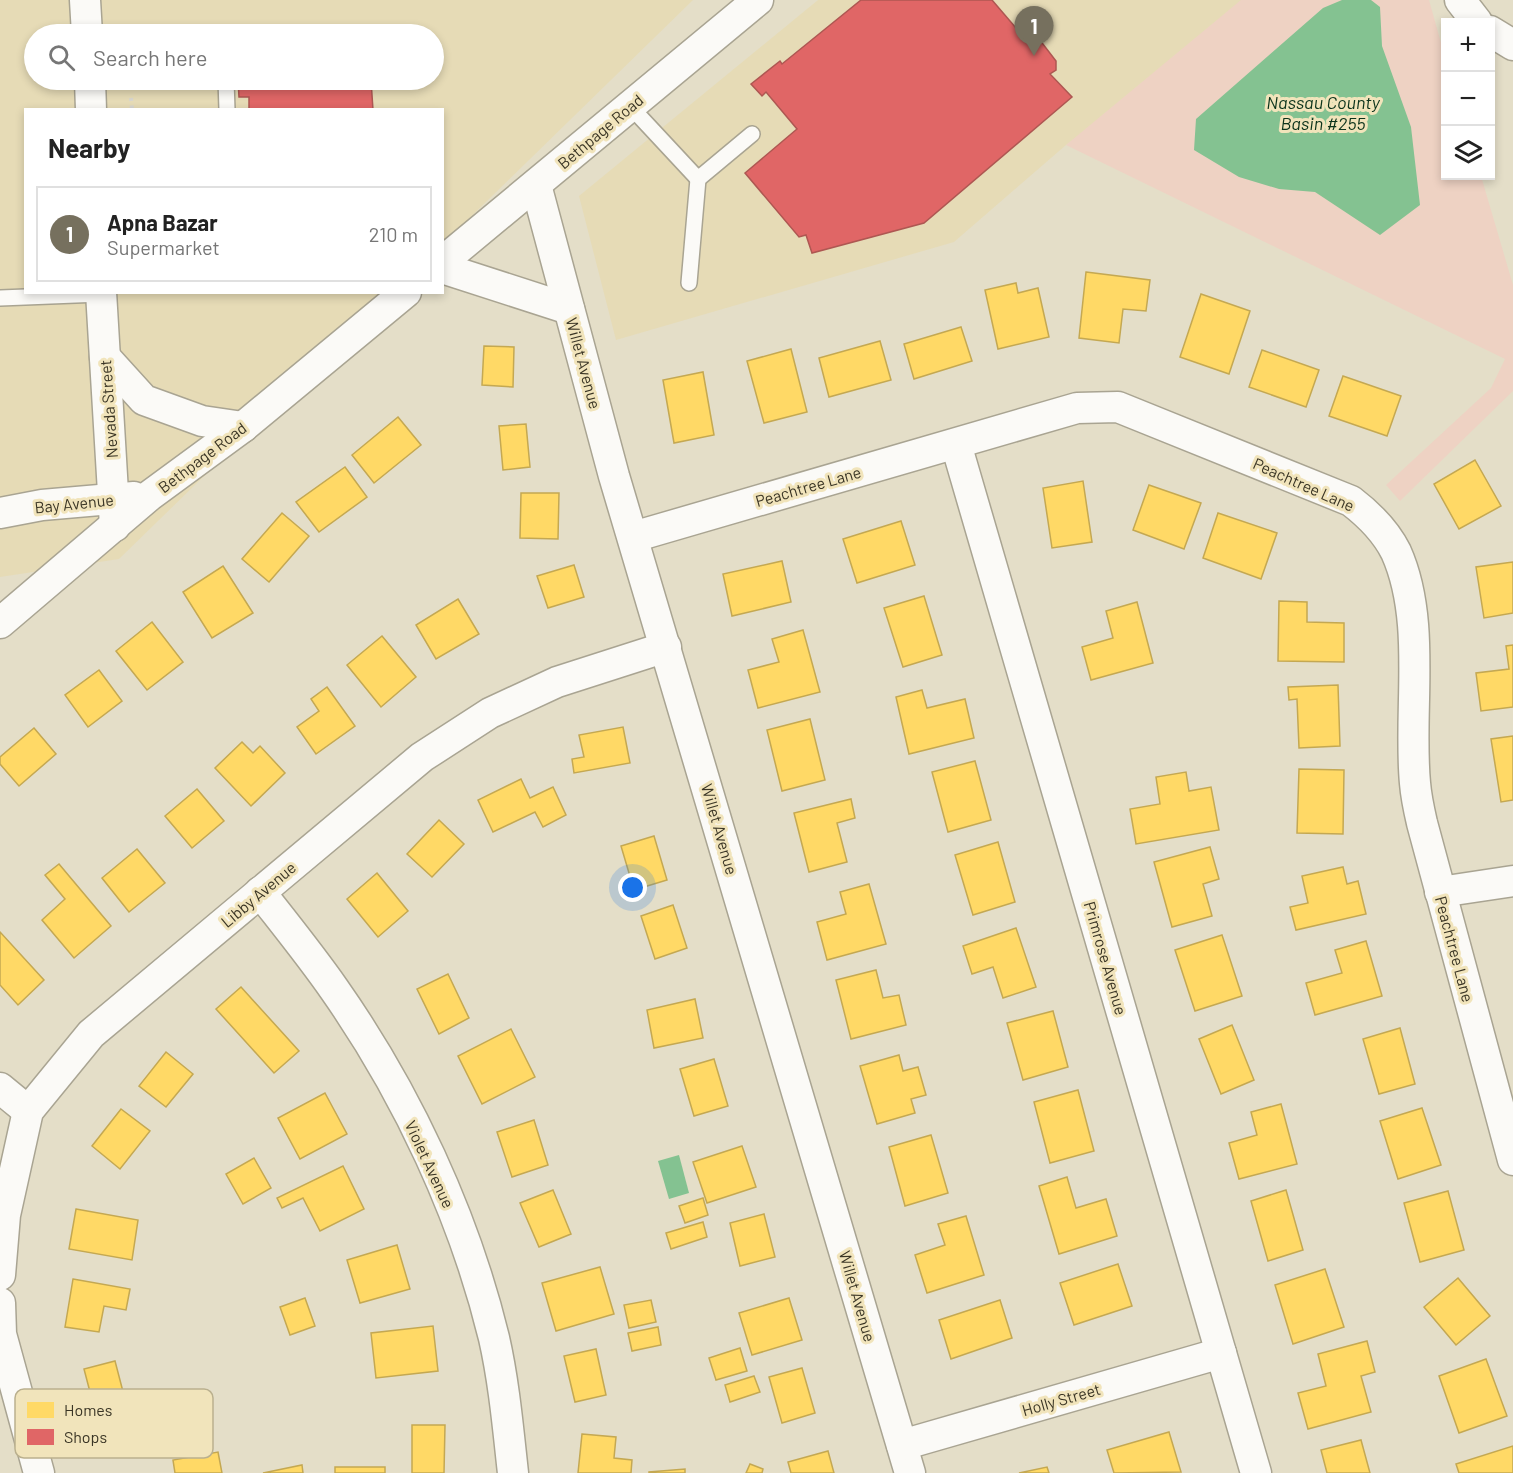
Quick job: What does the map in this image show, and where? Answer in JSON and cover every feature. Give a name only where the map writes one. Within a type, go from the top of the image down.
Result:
[{"type":"street","points":[[85,0],[86,24]]},
{"type":"street","name":"Bethpage Road","points":[[444,260],[758,0]]},
{"type":"street","points":[[1460,0],[1474,18]]},
{"type":"street","points":[[1495,34],[1513,45]]},
{"type":"street","points":[[91,90],[92,108]]},
{"type":"street","name":"Willet Avenue","points":[[536,184],[633,537],[906,1459]]},
{"type":"street","points":[[444,269],[569,309]]},
{"type":"street","name":"Nevada Street","points":[[101,294],[115,513]]},
{"type":"street","name":"Bethpage Road","points":[[149,496],[243,427],[404,294]]},
{"type":"street","points":[[105,357],[144,400],[202,421],[243,427]]},
{"type":"street","name":"Peachtree Lane","points":[[633,537],[1077,408],[1118,407],[1317,485],[1351,501],[1369,515],[1395,551],[1408,592],[1413,644],[1415,782],[1422,823],[1513,1160]]},
{"type":"street","name":"Primrose Avenue","points":[[956,444],[1256,1473]]},
{"type":"street","name":"Bay Avenue","points":[[0,513],[42,505],[115,513],[149,496]]},
{"type":"street","points":[[0,623],[115,513]]},
{"type":"street","name":"Libby Avenue","points":[[0,1275],[5,1215],[28,1111],[91,1034],[422,757],[490,713],[557,682],[666,646]]},
{"type":"street","points":[[1440,892],[1513,881]]},
{"type":"street","name":"Violet Avenue","points":[[260,892],[334,990],[379,1060],[434,1165],[466,1244],[494,1338],[504,1393],[513,1473]]},
{"type":"street","points":[[0,1088],[28,1111]]},
{"type":"street","points":[[0,1303],[1,1334],[16,1389]]},
{"type":"street","name":"Holly Street","points":[[906,1459],[1221,1353]]},
{"type":"street","points":[[35,1458],[39,1473]]},
{"type":"lane","points":[[226,90],[227,108]]},
{"type":"lane","points":[[630,106],[698,179]]},
{"type":"lane","points":[[689,284],[698,179],[752,134]]},
{"type":"lane","points":[[0,298],[81,294]]},
{"type":"path","points":[[131,98],[132,108]]},
{"type":"shaded area","points":[[0,0],[693,0],[444,243],[444,108],[24,108],[24,294],[391,294],[119,559],[0,577]]},
{"type":"shaded area","points":[[818,0],[1266,0],[1066,145],[954,242],[616,340],[579,196]]},
{"type":"shaded area","points":[[1241,0],[1429,0],[1441,43],[1441,180],[1482,180],[1513,285],[1513,391],[1400,501],[1386,485],[1491,388],[1505,359],[1066,145]]},
{"type":"water","name":"Nassau County Basin #255","points":[[1342,0],[1371,0],[1380,7],[1382,46],[1411,127],[1420,205],[1380,235],[1315,192],[1279,189],[1239,177],[1194,150],[1196,119],[1323,8]]},
{"type":"water","points":[[679,1155],[689,1193],[669,1199],[658,1161]]},
{"type":"building: Homes","points":[[1086,272],[1150,280],[1146,311],[1123,309],[1119,343],[1079,338]]},
{"type":"building: Homes","points":[[1016,283],[1018,293],[1038,288],[1049,337],[998,349],[985,290]]},
{"type":"building: Homes","points":[[1201,294],[1250,311],[1229,374],[1180,357]]},
{"type":"building: Homes","points":[[961,327],[972,361],[914,379],[904,344]]},
{"type":"building: Homes","points":[[880,341],[891,380],[829,397],[819,358]]},
{"type":"building: Homes","points":[[484,346],[514,347],[513,387],[482,385]]},
{"type":"building: Homes","points":[[791,349],[807,412],[764,423],[747,361]]},
{"type":"building: Homes","points":[[1262,350],[1319,370],[1306,407],[1249,387]]},
{"type":"building: Homes","points":[[703,372],[714,435],[674,443],[663,380]]},
{"type":"building: Homes","points":[[1343,376],[1401,396],[1387,436],[1329,416]]},
{"type":"building: Homes","points":[[398,417],[421,445],[374,483],[352,455]]},
{"type":"building: Homes","points":[[526,424],[530,467],[503,470],[499,426]]},
{"type":"building: Homes","points":[[1475,460],[1501,506],[1459,529],[1434,484]]},
{"type":"building: Homes","points":[[345,467],[367,497],[319,532],[296,502]]},
{"type":"building: Homes","points":[[1083,481],[1092,542],[1052,548],[1043,488]]},
{"type":"building: Homes","points":[[1149,485],[1201,503],[1184,549],[1133,530]]},
{"type":"building: Homes","points":[[521,493],[559,493],[558,539],[520,538]]},
{"type":"building: Homes","points":[[282,513],[309,536],[269,582],[242,559]]},
{"type":"building: Homes","points":[[1218,513],[1277,533],[1261,579],[1203,558]]},
{"type":"building: Homes","points":[[901,521],[915,565],[857,583],[843,539]]},
{"type":"building: Homes","points":[[782,561],[791,602],[732,616],[723,574]]},
{"type":"building: Homes","points":[[1513,562],[1513,613],[1484,618],[1476,567]]},
{"type":"building: Homes","points":[[574,565],[584,597],[548,608],[537,576]]},
{"type":"building: Homes","points":[[223,566],[253,613],[212,638],[183,592]]},
{"type":"building: Homes","points":[[924,596],[942,655],[903,667],[884,608]]},
{"type":"building: Homes","points":[[458,599],[479,634],[436,659],[416,625]]},
{"type":"building: Homes","points":[[1279,601],[1307,602],[1307,622],[1344,623],[1344,662],[1278,661]]},
{"type":"building: Homes","points":[[1137,602],[1153,663],[1091,680],[1082,647],[1113,638],[1106,611]]},
{"type":"building: Homes","points":[[152,622],[183,662],[147,690],[116,651]]},
{"type":"building: Homes","points":[[803,630],[820,692],[758,708],[748,670],[779,662],[772,639]]},
{"type":"building: Homes","points":[[382,636],[416,677],[381,707],[347,665]]},
{"type":"building: Homes","points":[[1513,645],[1513,707],[1481,711],[1476,673],[1509,669],[1506,646]]},
{"type":"building: Homes","points":[[99,670],[122,701],[88,727],[65,695]]},
{"type":"building: Homes","points":[[1338,685],[1340,746],[1299,748],[1297,699],[1289,700],[1288,687]]},
{"type":"building: Homes","points":[[327,687],[355,726],[316,754],[297,727],[319,711],[311,699]]},
{"type":"building: Homes","points":[[922,690],[927,708],[965,699],[974,738],[909,754],[896,697]]},
{"type":"building: Homes","points":[[810,719],[825,780],[782,791],[767,730]]},
{"type":"building: Homes","points":[[623,727],[630,763],[574,773],[572,759],[584,757],[579,735]]},
{"type":"building: Homes","points":[[34,728],[56,754],[19,786],[0,764],[0,757]]},
{"type":"building: Homes","points":[[1513,736],[1513,800],[1501,802],[1491,739]]},
{"type":"building: Homes","points":[[242,742],[253,753],[260,746],[285,773],[251,806],[215,768]]},
{"type":"building: Homes","points":[[975,761],[991,820],[948,832],[932,772]]},
{"type":"building: Homes","points":[[1299,769],[1344,770],[1343,834],[1297,833]]},
{"type":"building: Homes","points":[[1186,772],[1189,791],[1211,787],[1219,830],[1136,844],[1130,809],[1160,804],[1156,777]]},
{"type":"building: Homes","points":[[521,779],[530,798],[553,787],[566,815],[543,827],[535,812],[493,832],[478,800]]},
{"type":"building: Homes","points":[[197,789],[224,821],[192,848],[165,816]]},
{"type":"building: Homes","points":[[851,799],[855,818],[837,823],[847,862],[809,872],[794,813]]},
{"type":"building: Homes","points":[[439,820],[464,844],[432,877],[407,854]]},
{"type":"building: Homes","points":[[654,836],[667,880],[634,890],[621,846]]},
{"type":"building: Homes","points":[[998,842],[1015,902],[973,915],[955,855]]},
{"type":"building: Homes","points":[[1210,847],[1219,879],[1203,884],[1212,916],[1172,927],[1154,862]]},
{"type":"building: Homes","points":[[137,849],[165,883],[129,912],[102,878]]},
{"type":"building: Homes","points":[[59,864],[111,926],[74,958],[42,920],[65,899],[45,875]]},
{"type":"building: Homes","points":[[1343,867],[1347,884],[1358,881],[1366,914],[1296,930],[1290,907],[1308,903],[1302,876]]},
{"type":"building: Homes","points":[[377,873],[408,911],[378,937],[347,899]]},
{"type":"building: Homes","points":[[869,884],[886,944],[827,960],[817,922],[846,914],[840,892]]},
{"type":"building: Homes","points":[[673,905],[687,948],[655,959],[641,916]]},
{"type":"building: Homes","points":[[1016,928],[1036,987],[1003,998],[993,967],[972,974],[963,946]]},
{"type":"building: Homes","points":[[0,932],[44,980],[18,1005],[0,985]]},
{"type":"building: Homes","points":[[1222,935],[1242,996],[1195,1011],[1175,950]]},
{"type":"building: Homes","points":[[1366,941],[1382,996],[1315,1015],[1306,983],[1342,973],[1335,950]]},
{"type":"building: Homes","points":[[876,970],[883,998],[899,995],[906,1025],[851,1039],[836,980]]},
{"type":"building: Homes","points":[[448,974],[469,1018],[439,1034],[417,989]]},
{"type":"building: Homes","points":[[241,987],[299,1051],[274,1073],[216,1009]]},
{"type":"building: Homes","points":[[695,999],[703,1038],[654,1048],[647,1010]]},
{"type":"building: Homes","points":[[1053,1011],[1068,1067],[1023,1080],[1007,1023]]},
{"type":"building: Homes","points":[[1232,1025],[1254,1080],[1221,1094],[1199,1039]]},
{"type":"building: Homes","points":[[1400,1028],[1415,1084],[1379,1094],[1363,1039]]},
{"type":"building: Homes","points":[[511,1029],[535,1077],[482,1104],[458,1056]]},
{"type":"building: Homes","points":[[166,1052],[193,1074],[166,1107],[139,1086]]},
{"type":"building: Homes","points":[[899,1055],[903,1071],[918,1067],[926,1095],[911,1099],[915,1113],[877,1124],[860,1066]]},
{"type":"building: Homes","points":[[714,1059],[728,1106],[694,1116],[680,1069]]},
{"type":"building: Homes","points":[[1078,1090],[1094,1151],[1050,1163],[1034,1102]]},
{"type":"building: Homes","points":[[325,1093],[347,1134],[300,1159],[278,1118]]},
{"type":"building: Homes","points":[[1281,1104],[1297,1164],[1239,1179],[1229,1143],[1257,1135],[1251,1112]]},
{"type":"building: Homes","points":[[1422,1108],[1441,1165],[1398,1179],[1380,1121]]},
{"type":"building: Homes","points":[[121,1109],[150,1131],[120,1169],[92,1146]]},
{"type":"building: Homes","points":[[534,1120],[548,1165],[512,1177],[497,1132]]},
{"type":"building: Homes","points":[[931,1135],[948,1193],[905,1206],[889,1147]]},
{"type":"building: Homes","points":[[742,1146],[756,1187],[707,1203],[693,1162]]},
{"type":"building: Homes","points":[[254,1158],[271,1188],[243,1204],[226,1174]]},
{"type":"building: Homes","points":[[343,1166],[364,1209],[320,1231],[303,1198],[282,1208],[277,1198]]},
{"type":"building: Homes","points":[[1067,1177],[1076,1208],[1106,1199],[1117,1236],[1059,1254],[1039,1186]]},
{"type":"building: Homes","points":[[553,1190],[571,1234],[539,1247],[520,1203]]},
{"type":"building: Homes","points":[[1286,1190],[1303,1250],[1268,1261],[1251,1201]]},
{"type":"building: Homes","points":[[1448,1191],[1464,1250],[1420,1262],[1404,1203]]},
{"type":"building: Homes","points":[[703,1198],[708,1215],[685,1223],[679,1206]]},
{"type":"building: Homes","points":[[76,1209],[138,1220],[132,1260],[69,1249]]},
{"type":"building: Homes","points":[[764,1214],[775,1257],[740,1266],[730,1223]]},
{"type":"building: Homes","points":[[966,1216],[984,1275],[927,1293],[915,1255],[945,1245],[938,1224]]},
{"type":"building: Homes","points":[[703,1222],[707,1237],[671,1249],[666,1233]]},
{"type":"building: Homes","points":[[397,1245],[410,1289],[360,1303],[347,1260]]},
{"type":"building: Homes","points":[[1118,1264],[1132,1306],[1074,1325],[1060,1283]]},
{"type":"building: Homes","points":[[600,1267],[614,1314],[556,1331],[542,1283]]},
{"type":"building: Homes","points":[[1325,1269],[1344,1327],[1293,1344],[1275,1285]]},
{"type":"building: Homes","points":[[1458,1278],[1490,1316],[1456,1345],[1424,1307]]},
{"type":"building: Homes","points":[[73,1279],[130,1289],[126,1310],[104,1306],[99,1332],[65,1327]]},
{"type":"building: Homes","points":[[305,1298],[315,1326],[290,1335],[280,1307]]},
{"type":"building: Homes","points":[[789,1298],[802,1340],[752,1355],[739,1313]]},
{"type":"building: Homes","points":[[651,1300],[656,1322],[629,1328],[624,1305]]},
{"type":"building: Homes","points":[[1000,1300],[1012,1338],[951,1359],[939,1320]]},
{"type":"building: Homes","points":[[433,1326],[438,1371],[376,1378],[371,1333]]},
{"type":"building: Homes","points":[[658,1327],[661,1345],[632,1351],[628,1333]]},
{"type":"building: Homes","points":[[1367,1341],[1375,1372],[1361,1376],[1371,1412],[1308,1429],[1298,1393],[1326,1386],[1318,1354]]},
{"type":"building: Homes","points":[[740,1348],[747,1371],[716,1380],[709,1358]]},
{"type":"building: Homes","points":[[596,1349],[606,1395],[575,1402],[564,1356]]},
{"type":"building: Homes","points":[[1486,1359],[1507,1416],[1459,1433],[1439,1376]]},
{"type":"building: Homes","points":[[115,1361],[122,1389],[89,1389],[84,1369]]},
{"type":"building: Homes","points":[[802,1368],[815,1413],[782,1423],[769,1377]]},
{"type":"building: Homes","points":[[754,1376],[760,1392],[730,1402],[725,1385]]},
{"type":"building: Homes","points":[[412,1425],[445,1425],[444,1473],[412,1473]]},
{"type":"building: Homes","points":[[1169,1432],[1181,1472],[1114,1473],[1107,1450]]},
{"type":"building: Homes","points":[[582,1434],[616,1437],[614,1458],[632,1460],[631,1473],[578,1473]]},
{"type":"building: Homes","points":[[1361,1440],[1370,1473],[1327,1473],[1321,1450]]},
{"type":"building: Homes","points":[[1513,1446],[1513,1473],[1459,1473],[1456,1464]]},
{"type":"building: Homes","points":[[828,1451],[834,1473],[791,1473],[788,1462]]},
{"type":"building: Homes","points":[[218,1452],[222,1473],[175,1473],[173,1460],[213,1458],[213,1453]]},
{"type":"building: Homes","points":[[750,1464],[763,1469],[762,1473],[746,1473]]},
{"type":"building: Homes","points":[[302,1465],[303,1473],[263,1473]]},
{"type":"building: Homes","points":[[335,1467],[385,1467],[385,1473],[335,1473]]},
{"type":"building: Homes","points":[[1047,1467],[1049,1473],[1019,1473]]},
{"type":"building: Homes","points":[[685,1469],[685,1473],[649,1473],[649,1472]]},
{"type":"building: Shops","points":[[861,0],[992,0],[1016,28],[1022,24],[1029,26],[1056,61],[1056,70],[1050,74],[1072,97],[924,223],[812,253],[806,235],[799,237],[745,173],[797,129],[766,92],[762,96],[751,84],[780,61],[782,64]]},
{"type":"building: Shops","points":[[239,90],[372,90],[373,108],[249,108],[249,97],[239,97]]},
{"type":"place","name":"Apna Bazar","points":[[1034,56]]}]
